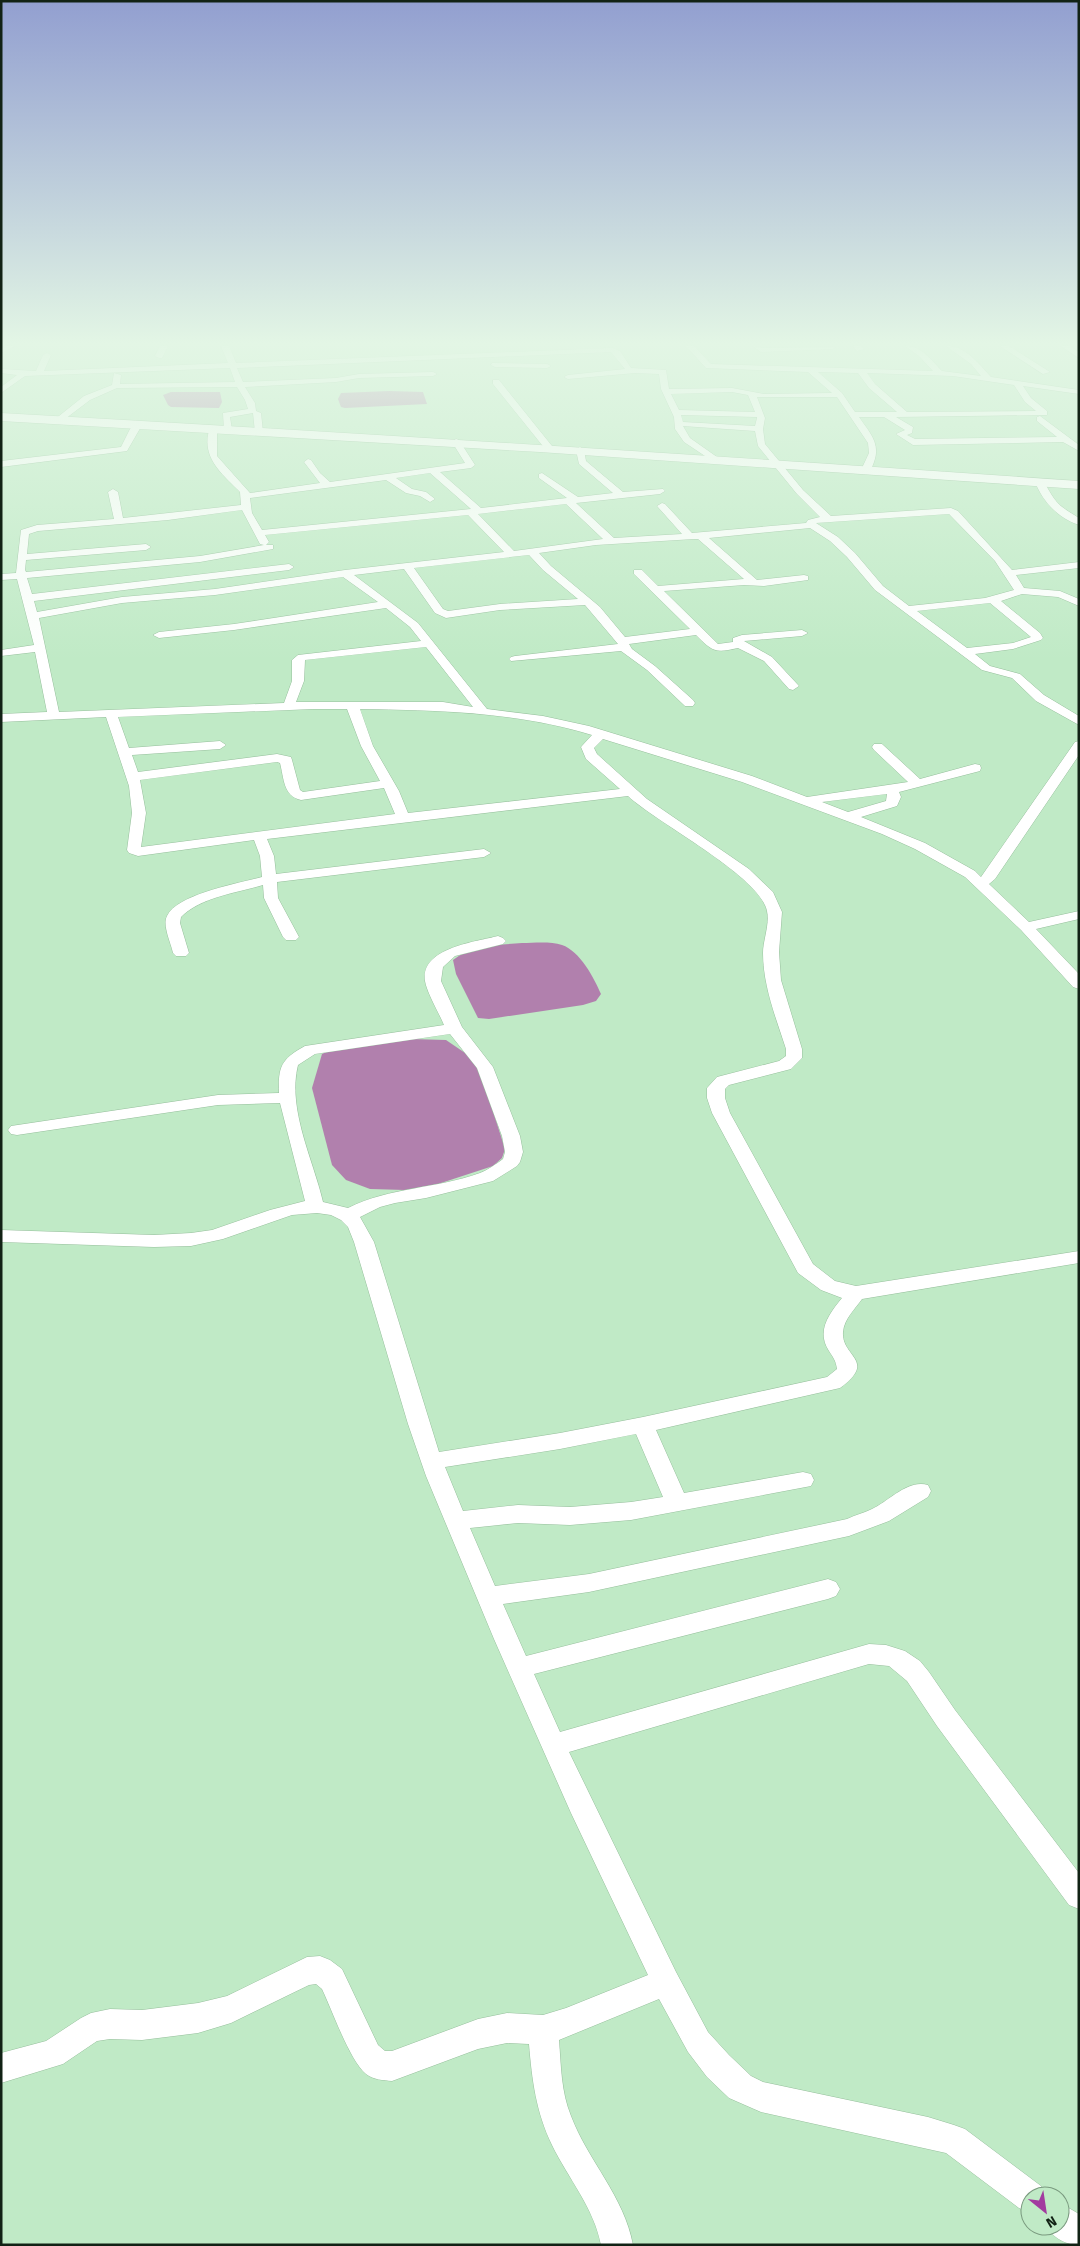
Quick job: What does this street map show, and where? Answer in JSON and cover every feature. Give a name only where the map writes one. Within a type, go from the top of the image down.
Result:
[{"type":"main road","points":[[592,451],[866,468],[1079,485]]},
{"type":"street","points":[[1,464],[109,451]]},
{"type":"street","points":[[213,451],[213,456],[222,469],[242,487],[247,496],[246,507],[258,533],[301,580]]},
{"type":"street","points":[[247,496],[471,465],[462,451]]},
{"type":"street","points":[[580,451],[582,462],[618,494]]},
{"type":"street","points":[[702,451],[714,459]]},
{"type":"street","points":[[767,451],[828,520]]},
{"type":"street","points":[[866,468],[873,451]]},
{"type":"street","points":[[308,462],[317,475],[328,485]]},
{"type":"street","points":[[433,471],[474,511],[512,554]]},
{"type":"street","points":[[542,476],[572,500],[610,540]]},
{"type":"street","points":[[388,477],[409,491],[423,494],[430,499]]},
{"type":"street","points":[[1040,482],[1045,495],[1057,509],[1079,522]]},
{"type":"street","points":[[258,533],[660,490]]},
{"type":"street","points":[[113,492],[119,521]]},
{"type":"street","points":[[662,506],[690,537]]},
{"type":"street","points":[[54,716],[33,616],[22,575],[24,532],[26,530],[246,507]]},
{"type":"street","points":[[33,616],[122,600],[192,595],[346,573],[512,554],[610,540],[690,537],[812,524],[812,521],[953,511],[995,554],[1020,590]]},
{"type":"street","points":[[812,524],[838,543],[879,588],[965,652],[992,671],[1016,676],[1040,698],[1079,720]]},
{"type":"street","points":[[701,536],[753,581]]},
{"type":"street","points":[[22,557],[146,547]]},
{"type":"street","points":[[1,577],[200,559],[269,547]]},
{"type":"street","points":[[532,551],[547,568],[588,602],[623,644],[689,703]]},
{"type":"street","points":[[1010,573],[1079,565]]},
{"type":"street","points":[[407,566],[438,611],[446,615],[500,607],[588,602]]},
{"type":"street","points":[[28,598],[236,575],[289,567]]},
{"type":"street","points":[[638,572],[714,647],[721,648],[740,644]]},
{"type":"street","points":[[346,573],[367,591],[403,614],[429,643],[483,711]]},
{"type":"street","points":[[654,589],[753,581],[764,583],[804,578]]},
{"type":"street","points":[[908,609],[991,599],[1017,594],[1020,590]]},
{"type":"street","points":[[1020,590],[1060,594],[1079,603]]},
{"type":"street","points":[[965,652],[1033,641],[1037,638],[1036,635],[991,599]]},
{"type":"street","points":[[159,635],[234,627],[388,604]]},
{"type":"street","points":[[515,658],[698,632]]},
{"type":"street","points":[[793,686],[768,659],[740,644],[737,640],[802,633]]},
{"type":"street","points":[[289,706],[298,681],[298,660],[302,657],[429,643]]},
{"type":"street","points":[[1,653],[40,648]]},
{"type":"street","points":[[352,705],[367,746],[373,753],[403,816]]},
{"type":"street","points":[[1,718],[289,706],[443,706],[543,720],[601,734],[747,779],[847,816],[920,846],[957,866],[981,884],[1026,927],[1079,984]]},
{"type":"street","points":[[111,713],[133,777],[139,813],[134,850],[138,852],[403,816],[629,792]]},
{"type":"street","points":[[601,734],[587,747],[588,752],[629,792],[718,856],[744,872],[768,895],[772,904],[775,912],[771,952],[773,980],[794,1049],[794,1058],[785,1065],[723,1081],[716,1088],[716,1098],[721,1113],[805,1268],[820,1282],[829,1287],[844,1293],[856,1293],[1079,1257]]},
{"type":"street","points":[[124,752],[220,745]]},
{"type":"street","points":[[981,884],[990,876],[1079,745]]},
{"type":"street","points":[[878,747],[917,783]]},
{"type":"street","points":[[133,777],[276,758],[286,760],[294,793],[301,796],[388,784]]},
{"type":"street","points":[[805,800],[892,789],[976,768]]},
{"type":"street","points":[[847,816],[884,807],[892,803],[894,797],[892,789]]},
{"type":"street","points":[[259,835],[267,856],[271,898],[292,937]]},
{"type":"street","points":[[181,953],[173,923],[174,916],[192,902],[212,894],[269,879],[484,853]]},
{"type":"street","points":[[1026,927],[1079,915]]},
{"type":"street","points":[[349,1215],[373,1203],[393,1197],[426,1192],[487,1177],[511,1162],[514,1152],[511,1136],[485,1067],[454,1028],[439,999],[433,980],[436,965],[450,953],[498,941]]},
{"type":"street","points":[[315,1206],[286,1098],[286,1074],[290,1063],[312,1050],[454,1028]]},
{"type":"street","points":[[17,1130],[218,1100],[286,1098]]},
{"type":"street","points":[[1,1236],[168,1241],[204,1238],[228,1232],[296,1208],[315,1206],[337,1210],[349,1215],[358,1225],[364,1242],[432,1461],[456,1521],[554,1745],[666,1982],[698,2042],[740,2088],[761,2097],[928,2132],[954,2140],[1020,2190]]},
{"type":"street","points":[[432,1461],[560,1441],[643,1425],[833,1383],[842,1377],[847,1368],[847,1361],[833,1339],[832,1330],[856,1293]]},
{"type":"street","points":[[643,1425],[676,1502]]},
{"type":"street","points":[[456,1521],[518,1514],[570,1516],[606,1514],[803,1480]]},
{"type":"street","points":[[488,1596],[589,1583],[849,1528],[881,1514],[920,1491]]},
{"type":"street","points":[[519,1668],[668,1632],[828,1589]]},
{"type":"street","points":[[554,1745],[869,1654],[885,1653],[899,1659],[911,1668],[940,1709],[1009,1798],[1079,1896]]},
{"type":"street","points":[[1,2068],[53,2054],[91,2028],[110,2024],[142,2024],[198,2018],[231,2009],[308,1971],[320,1970],[332,1979],[368,2056],[378,2065],[392,2066],[478,2034],[507,2028],[543,2030],[566,2023],[666,1982]]},
{"type":"street","points":[[543,2030],[550,2095],[556,2120],[569,2149],[613,2225],[617,2245]]},
{"type":"shaded area","points":[[552,943],[569,948],[586,966],[601,994],[596,1001],[583,1005],[489,1019],[478,1018],[456,974],[453,960],[460,955],[477,949],[495,945]]},
{"type":"shaded area","points":[[411,1039],[446,1040],[468,1055],[475,1064],[484,1083],[505,1149],[502,1158],[493,1166],[438,1184],[405,1190],[370,1189],[346,1180],[332,1165],[312,1088],[322,1054],[333,1049]]}]
